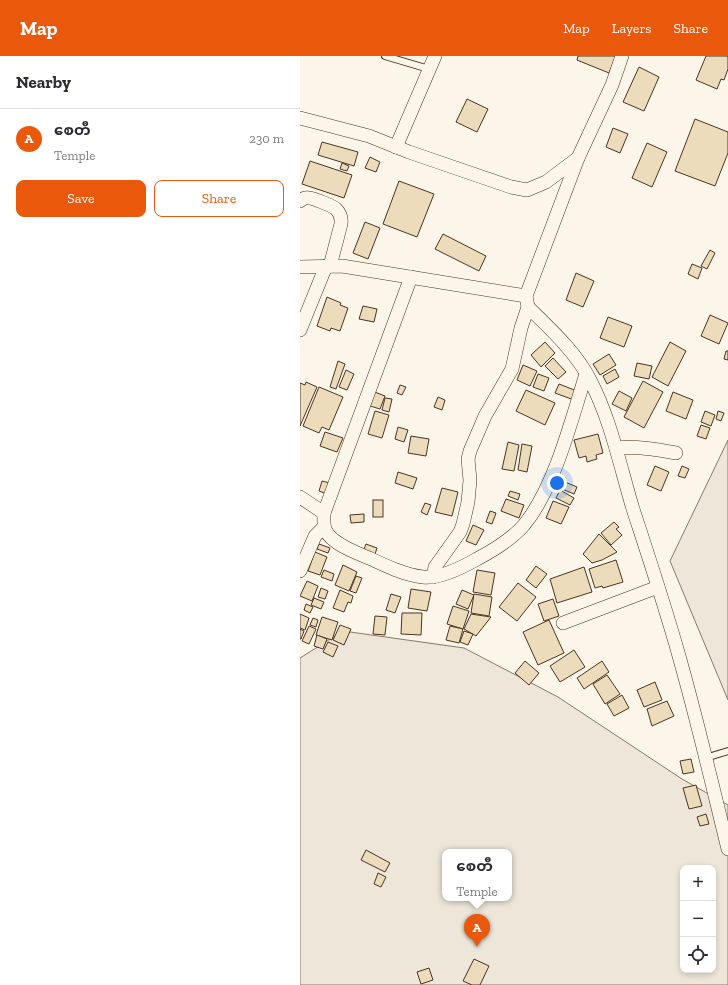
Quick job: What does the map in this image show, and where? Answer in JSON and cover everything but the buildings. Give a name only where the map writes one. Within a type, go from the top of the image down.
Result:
[{"type":"street","points":[[396,146],[435,56]]},
{"type":"street","points":[[433,577],[435,567],[460,532],[463,524],[468,502],[470,480],[468,459],[470,451],[485,416],[512,369],[527,301],[578,158],[612,84],[622,56]]},
{"type":"street","points":[[300,118],[369,136],[511,187],[527,190],[546,182],[578,158]]},
{"type":"street","points":[[300,201],[309,198],[335,208],[340,214],[341,224],[328,266],[300,330]]},
{"type":"street","points":[[300,267],[342,266],[411,277],[527,301],[574,357],[590,379],[602,406],[616,448],[679,656],[728,849]]},
{"type":"street","points":[[411,277],[324,513],[324,527],[329,536],[348,549],[407,574],[424,578],[454,571],[500,546],[524,525],[541,498],[550,480],[586,374]]},
{"type":"street","points":[[616,448],[647,448],[676,453]]},
{"type":"street","points":[[300,498],[324,513]]},
{"type":"street","points":[[300,571],[314,536],[324,527]]},
{"type":"street","points":[[563,623],[658,587]]},
{"type":"lane","points":[[385,56],[429,69]]},
{"type":"lane","points":[[705,758],[728,751]]},
{"type":"shaded area","points":[[728,440],[728,700],[670,561]]},
{"type":"shaded area","points":[[343,631],[464,648],[558,697],[682,779],[728,805],[728,985],[300,985],[300,658]]},
{"type":"place","name":"စေတီ","points":[[477,947]]}]
